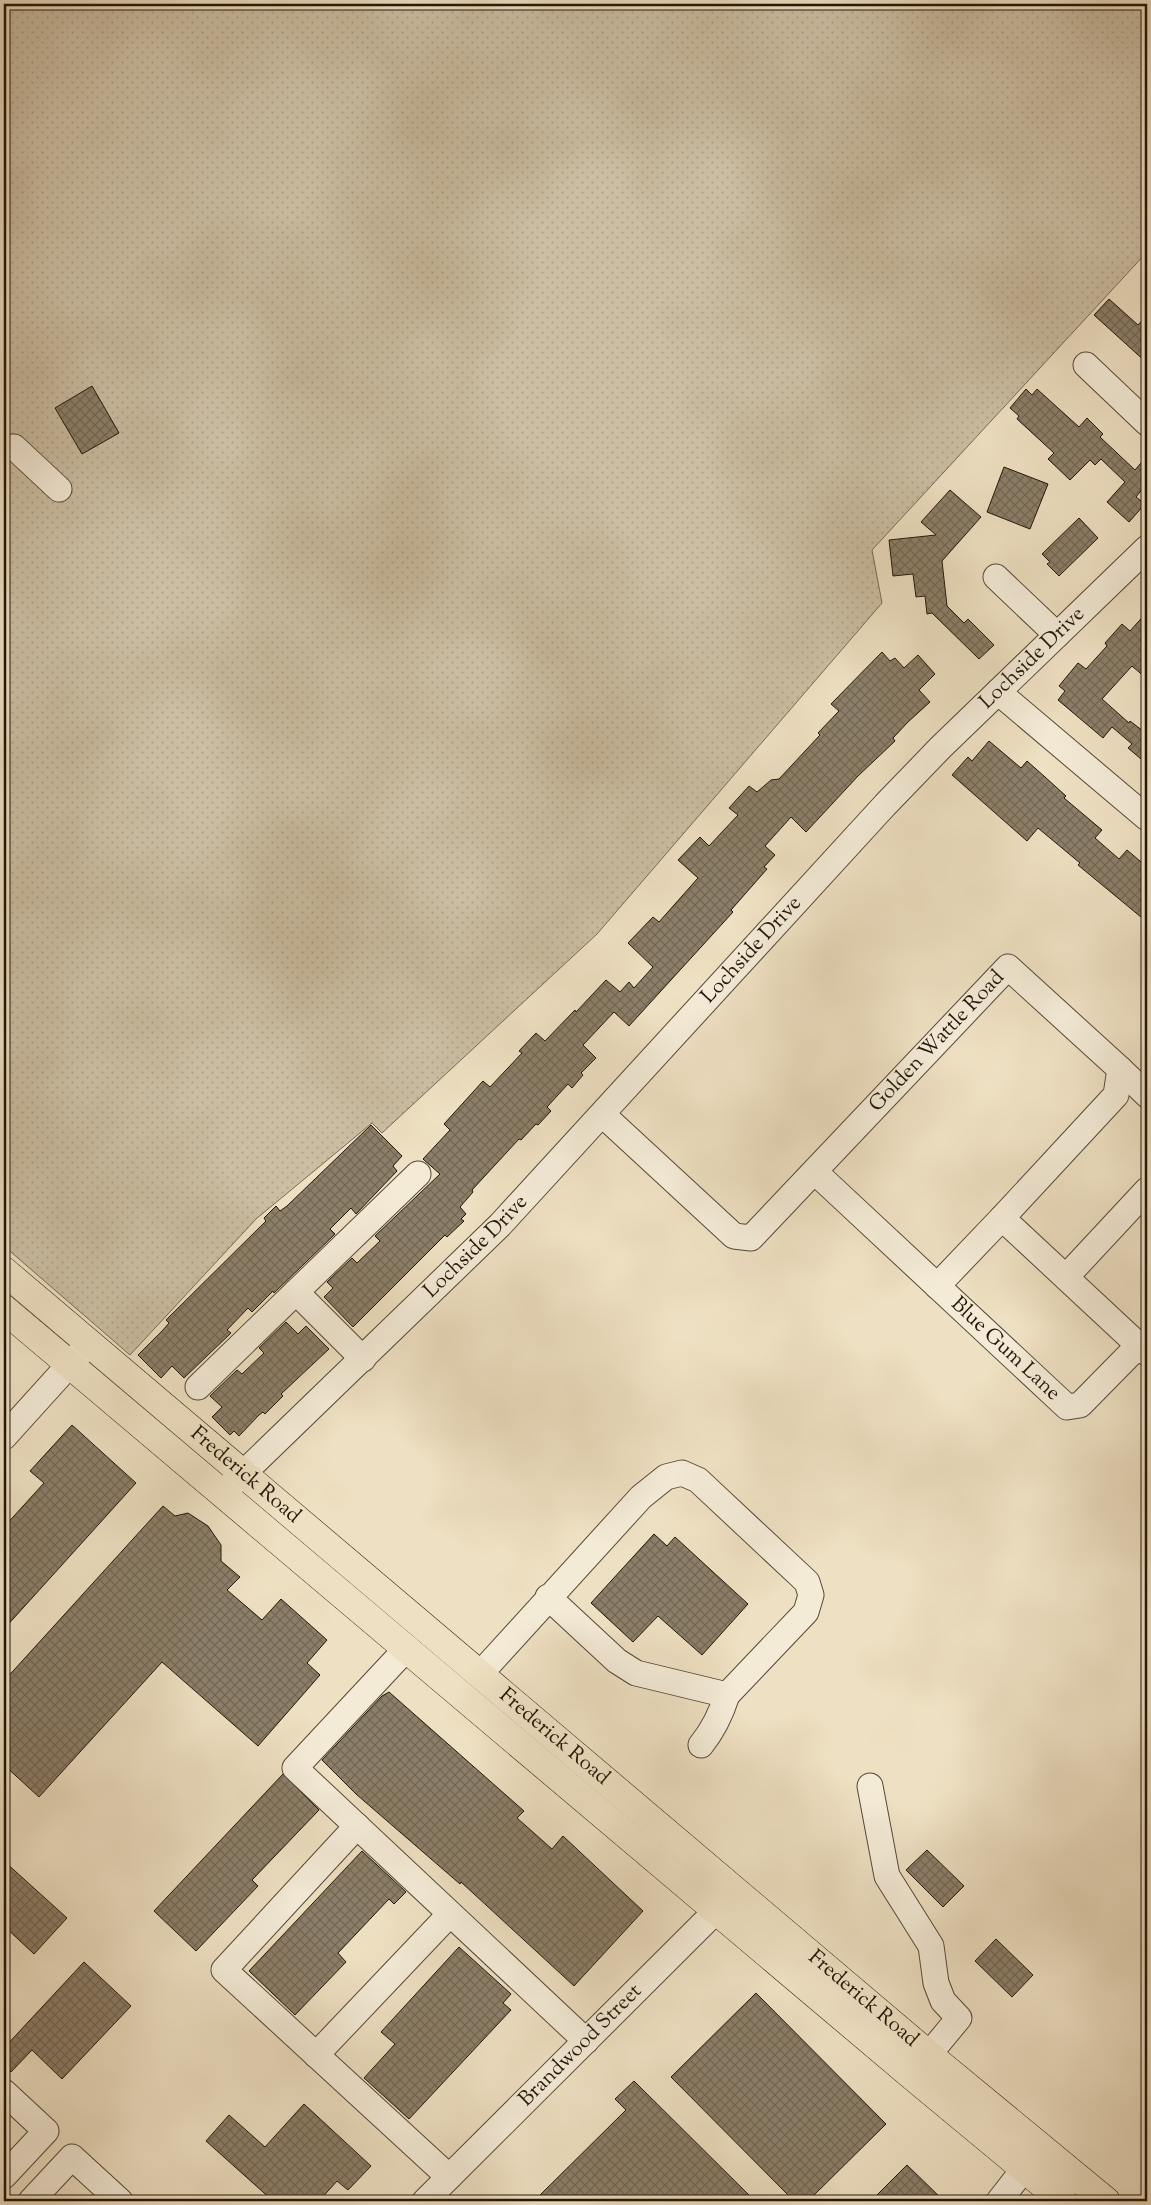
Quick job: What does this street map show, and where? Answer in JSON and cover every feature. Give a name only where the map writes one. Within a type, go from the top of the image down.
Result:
[{"type":"main road","name":"Frederick Road","points":[[4,1271],[928,2055],[1106,2201]]},
{"type":"main road","name":"Frederick Road","points":[[4,1309],[911,2076],[1063,2201]]},
{"type":"street","points":[[1086,365],[1147,423]]},
{"type":"street","points":[[4,448],[14,447],[59,489]]},
{"type":"street","name":"Lochside Drive","points":[[223,1493],[500,1226],[885,805],[998,692],[1147,548]]},
{"type":"street","points":[[996,577],[1058,635]]},
{"type":"street","points":[[998,692],[1147,818]]},
{"type":"street","name":"Golden Wattle Road","points":[[603,1115],[734,1236],[751,1238],[1008,967],[1120,1069]]},
{"type":"street","points":[[1120,1069],[1147,1095]]},
{"type":"street","points":[[1120,1069],[1116,1096],[1002,1218],[1143,1349]]},
{"type":"street","name":"Blue Gum Lane","points":[[815,1172],[1067,1407],[1080,1405],[1143,1349]]},
{"type":"street","points":[[198,1387],[418,1174]]},
{"type":"street","points":[[1066,1277],[1147,1190]]},
{"type":"street","name":"Blue Gum Lane","points":[[937,1286],[1002,1218]]},
{"type":"street","points":[[296,1292],[363,1359]]},
{"type":"street","points":[[4,1437],[89,1343]]},
{"type":"street","points":[[480,1674],[548,1597],[642,1497],[666,1476],[682,1472],[698,1480],[807,1582],[811,1595],[806,1612],[726,1695],[720,1716],[711,1733],[701,1745]]},
{"type":"street","points":[[548,1597],[617,1661],[636,1673],[726,1695]]},
{"type":"street","points":[[407,1648],[295,1768],[586,2041]]},
{"type":"street","points":[[870,1786],[887,1876],[931,1946],[936,1984],[943,2001],[959,2018],[911,2076]]},
{"type":"street","points":[[357,1826],[224,1970],[449,2177]]},
{"type":"street","name":"Brandwood Street","points":[[425,2201],[736,1891]]},
{"type":"street","points":[[316,2055],[450,1914]]},
{"type":"street","points":[[4,2092],[46,2131],[4,2176]]},
{"type":"street","points":[[31,2201],[72,2157],[120,2201]]},
{"type":"street","points":[[999,2201],[1024,2169]]},
{"type":"shaded area","points":[[4,4],[1147,4],[1147,252],[872,550],[882,603],[597,934],[382,1133],[372,1123],[256,1219],[130,1355],[4,1246]]},
{"type":"building","points":[[1109,299],[1138,325],[1147,315],[1147,363],[1094,315]]},
{"type":"building","points":[[92,386],[119,433],[82,454],[55,408]]},
{"type":"building","points":[[1026,389],[1032,395],[1037,389],[1079,427],[1087,418],[1103,434],[1100,437],[1135,470],[1147,456],[1147,483],[1136,497],[1145,504],[1129,522],[1107,502],[1125,482],[1101,459],[1095,465],[1090,460],[1070,480],[1048,459],[1054,453],[1017,419],[1019,416],[1010,408]]},
{"type":"building","points":[[1004,467],[1048,484],[1030,529],[987,512]]},
{"type":"building","points":[[950,490],[981,517],[942,561],[947,606],[964,623],[968,619],[994,645],[979,659],[932,613],[927,614],[925,596],[916,597],[913,574],[893,576],[889,540],[936,535],[921,522]]},
{"type":"building","points":[[1079,518],[1098,538],[1059,576],[1047,564],[1050,562],[1042,554]]},
{"type":"building","points":[[1147,612],[1147,679],[1132,666],[1102,699],[1129,723],[1130,721],[1143,731],[1147,726],[1147,764],[1128,748],[1132,744],[1112,727],[1103,738],[1058,700],[1065,691],[1059,686],[1078,663],[1086,669],[1107,646],[1105,643],[1122,624],[1130,631]]},
{"type":"building","points":[[882,652],[890,661],[895,658],[904,668],[918,655],[935,674],[919,690],[930,702],[908,722],[893,738],[895,741],[858,776],[806,832],[791,817],[765,846],[775,855],[764,867],[767,869],[731,910],[733,912],[629,1026],[614,1012],[583,1045],[596,1058],[581,1073],[583,1075],[572,1088],[568,1084],[547,1107],[551,1111],[538,1125],[536,1124],[521,1140],[519,1139],[472,1190],[473,1192],[460,1207],[466,1214],[461,1219],[464,1221],[447,1237],[445,1235],[353,1327],[324,1297],[333,1288],[327,1282],[352,1258],[357,1263],[380,1241],[375,1236],[440,1174],[423,1159],[450,1130],[444,1124],[483,1081],[490,1087],[522,1053],[519,1051],[536,1033],[545,1041],[606,980],[620,992],[629,982],[634,988],[653,967],[628,943],[653,917],[659,922],[698,878],[678,860],[700,837],[709,846],[738,815],[729,808],[749,786],[757,792],[771,780],[779,779],[820,735],[818,733],[839,711],[831,704]]},
{"type":"building","points":[[989,741],[1021,768],[1027,761],[1066,796],[1064,798],[1102,830],[1095,838],[1119,859],[1127,850],[1147,867],[1147,922],[1078,865],[1080,863],[1038,828],[1027,841],[952,775],[968,757],[972,761]]},
{"type":"building","points":[[371,1125],[402,1156],[393,1166],[397,1171],[356,1214],[351,1208],[330,1229],[335,1234],[274,1293],[273,1291],[252,1312],[248,1308],[227,1330],[231,1333],[184,1378],[172,1366],[161,1378],[138,1355],[169,1323],[166,1320],[266,1221],[264,1218],[276,1206],[280,1211],[287,1206]]},
{"type":"building","points":[[286,1322],[298,1334],[306,1326],[329,1349],[281,1394],[283,1396],[265,1414],[263,1412],[259,1415],[239,1436],[234,1431],[230,1435],[212,1417],[222,1407],[210,1396],[237,1370],[242,1374],[264,1353],[259,1348]]},
{"type":"building","points":[[72,1425],[136,1483],[4,1629],[4,1527],[44,1483],[30,1471]]},
{"type":"building","points":[[163,1506],[175,1516],[188,1513],[208,1526],[221,1545],[221,1561],[240,1577],[227,1590],[262,1620],[281,1599],[327,1640],[307,1663],[320,1675],[258,1746],[162,1662],[39,1797],[4,1765],[4,1681]]},
{"type":"building","points":[[654,1534],[667,1546],[675,1537],[748,1604],[702,1655],[658,1616],[633,1642],[591,1603]]},
{"type":"building","points":[[389,1692],[524,1811],[517,1818],[552,1849],[563,1836],[643,1911],[574,1986],[461,1882],[460,1884],[356,1794],[322,1760],[382,1696]]},
{"type":"building","points":[[283,1774],[319,1810],[252,1880],[258,1886],[196,1951],[154,1911]]},
{"type":"building","points":[[927,1850],[964,1886],[943,1907],[906,1870]]},
{"type":"building","points":[[362,1851],[406,1892],[394,1904],[389,1899],[338,1953],[346,1962],[295,2015],[249,1971]]},
{"type":"building","points":[[4,1861],[67,1918],[34,1954],[4,1926]]},
{"type":"building","points":[[996,1939],[1033,1975],[1012,1997],[975,1961]]},
{"type":"building","points":[[459,1947],[511,1994],[503,2003],[511,2010],[409,2119],[364,2078],[395,2044],[381,2032]]},
{"type":"building","points":[[84,1962],[131,2006],[62,2079],[32,2050],[11,2072],[4,2066],[4,2048]]},
{"type":"building","points":[[756,1993],[886,2124],[808,2201],[794,2201],[671,2077]]},
{"type":"building","points":[[634,2081],[755,2201],[534,2201],[626,2110],[615,2099]]},
{"type":"building","points":[[304,2104],[371,2166],[348,2190],[337,2181],[319,2201],[273,2201],[206,2141],[229,2115],[265,2147]]},
{"type":"building","points":[[907,2165],[944,2201],[871,2201]]}]
